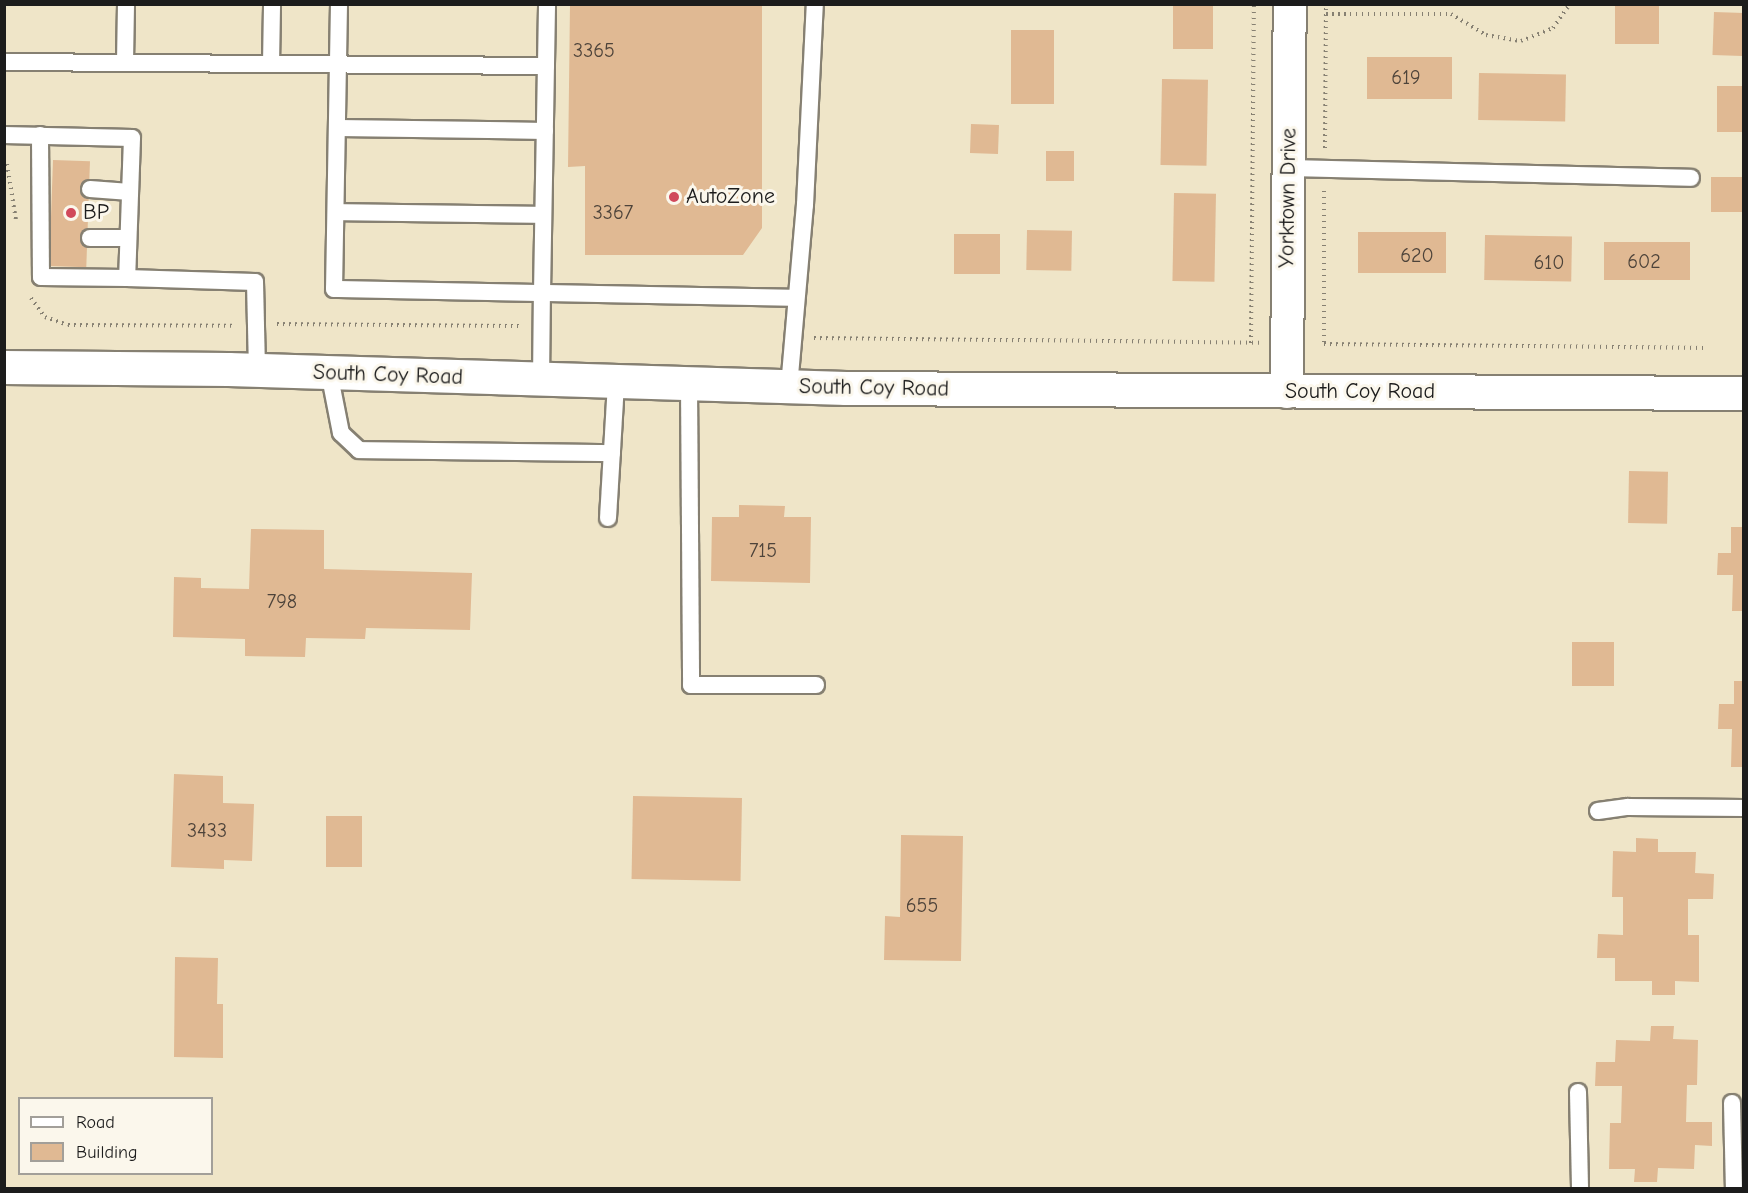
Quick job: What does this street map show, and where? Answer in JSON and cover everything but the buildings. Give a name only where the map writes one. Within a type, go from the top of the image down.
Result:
[{"type":"street","name":"Yorktown Drive","points":[[1287,392],[1290,4]]},
{"type":"street","name":"South Coy Road","points":[[4,367],[257,370],[541,382],[789,387],[1287,392],[1743,393]]},
{"type":"lane","points":[[125,62],[126,4]]},
{"type":"lane","points":[[271,64],[272,4]]},
{"type":"lane","points":[[339,4],[334,289],[795,298]]},
{"type":"lane","points":[[541,382],[547,4]]},
{"type":"lane","points":[[789,387],[795,298],[805,205],[815,4]]},
{"type":"lane","points":[[4,62],[546,66]]},
{"type":"lane","points":[[338,128],[545,131]]},
{"type":"lane","points":[[4,135],[132,138],[127,278]]},
{"type":"lane","points":[[40,135],[46,187],[46,237],[41,277],[255,282],[257,370]]},
{"type":"lane","points":[[1288,168],[1691,178]]},
{"type":"lane","points":[[90,189],[130,192]]},
{"type":"lane","points":[[336,212],[543,215]]},
{"type":"lane","points":[[90,238],[128,238]]},
{"type":"lane","points":[[328,372],[341,433],[359,450],[612,453]]},
{"type":"lane","points":[[608,518],[616,383]]},
{"type":"lane","points":[[688,385],[688,602],[691,685],[816,685]]},
{"type":"lane","points":[[1598,811],[1628,807],[1743,808]]},
{"type":"lane","points":[[1578,1092],[1580,1188]]},
{"type":"lane","points":[[1732,1103],[1734,1188]]},
{"type":"path","points":[[1251,343],[1254,4]]},
{"type":"path","points":[[1324,344],[1326,4]]},
{"type":"path","points":[[1326,14],[1451,14],[1486,35],[1521,41],[1553,28],[1570,4]]},
{"type":"path","points":[[813,338],[1704,348]]},
{"type":"place","name":"AutoZone","points":[[674,197]]},
{"type":"place","name":"BP","points":[[71,213]]}]
